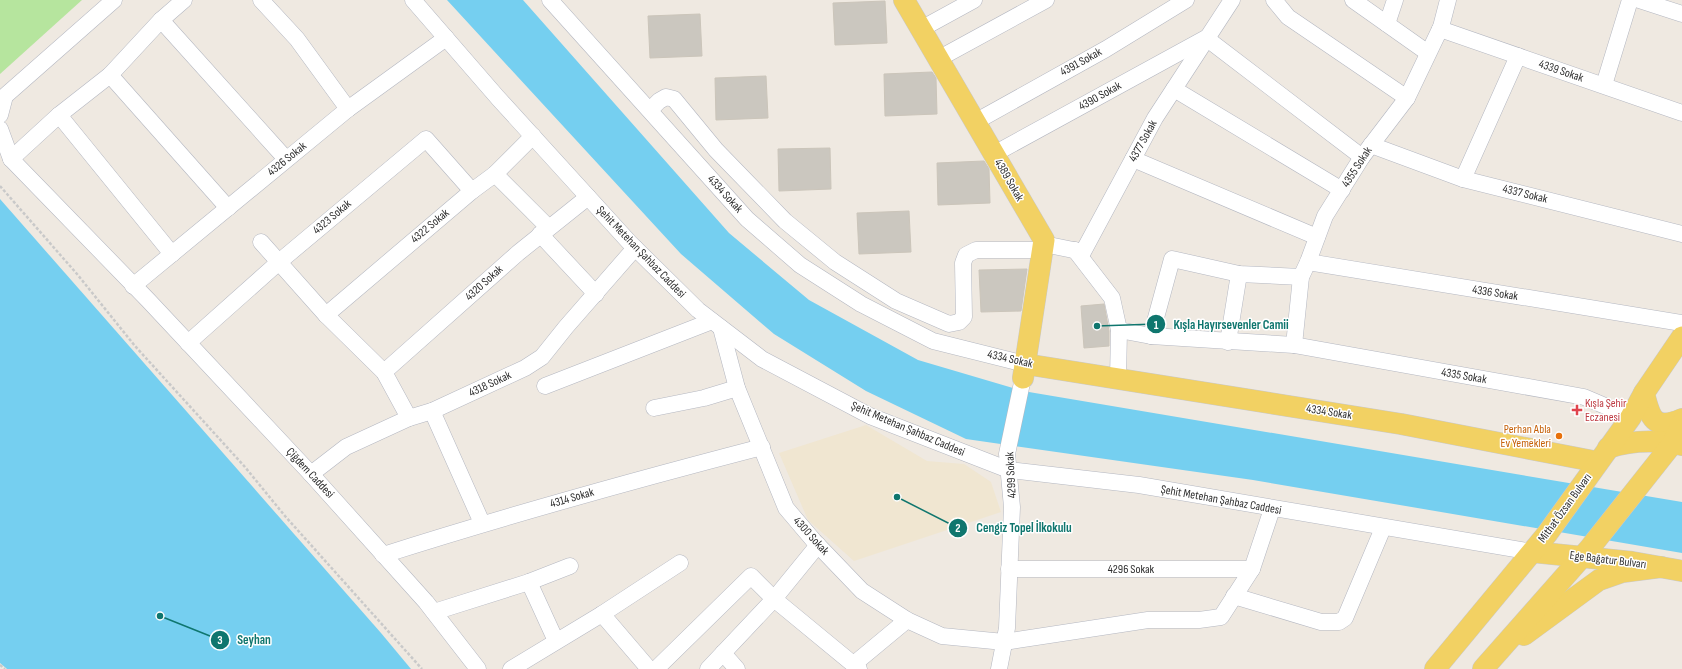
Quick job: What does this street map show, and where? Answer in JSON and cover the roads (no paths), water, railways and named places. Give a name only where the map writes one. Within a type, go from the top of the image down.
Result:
[{"type":"main road","name":"4389 Sokak","points":[[904,0],[1044,240],[1038,247]]},
{"type":"main road","points":[[1024,371],[1038,247]]},
{"type":"main road","name":"Mithat Özsan Bulvarı","points":[[1435,669],[1533,552],[1610,451],[1644,393],[1682,337]]},
{"type":"main road","name":"4334 Sokak","points":[[1024,371],[1118,379],[1401,424],[1610,451]]},
{"type":"main road","points":[[1644,393],[1651,416],[1656,421],[1662,424],[1671,424],[1682,419]]},
{"type":"main road","points":[[1488,663],[1578,554],[1677,444],[1682,423]]},
{"type":"main road","points":[[1610,451],[1644,441],[1677,444]]},
{"type":"main road","points":[[1610,451],[1638,445],[1649,451],[1651,458],[1649,474]]},
{"type":"main road","points":[[1547,534],[1548,541],[1554,549],[1578,554]]},
{"type":"main road","name":"Ege Bağatur Bulvarı","points":[[1533,552],[1578,554],[1682,571]]},
{"type":"main road","points":[[1488,663],[1599,580],[1622,572],[1662,567]]},
{"type":"street","points":[[0,115],[6,96],[114,0]]},
{"type":"street","points":[[0,129],[11,159],[59,115],[110,75],[161,20],[184,0]]},
{"type":"street","points":[[261,0],[297,39],[348,109]]},
{"type":"street","name":"Şehit Metehan Şahbaz Caddesi","points":[[413,0],[588,197],[635,248],[698,310],[762,359],[870,416],[1009,470],[1139,485],[1383,528],[1533,552]]},
{"type":"street","name":"4334 Sokak","points":[[550,0],[747,219],[800,265],[861,304],[933,341],[1024,371]]},
{"type":"street","points":[[921,30],[974,0]]},
{"type":"street","points":[[938,59],[1046,0]]},
{"type":"street","name":"4391 Sokak","points":[[975,122],[1106,49],[1186,0]]},
{"type":"street","name":"4377 Sokak","points":[[1075,250],[1083,252],[1133,159],[1174,89],[1232,0]]},
{"type":"street","points":[[1274,0],[1288,17],[1407,98]]},
{"type":"street","points":[[1354,0],[1428,53]]},
{"type":"street","points":[[1387,24],[1395,0]]},
{"type":"street","name":"4355 Sokak","points":[[1294,345],[1300,277],[1308,262],[1325,216],[1367,151],[1407,98],[1440,29],[1448,0]]},
{"type":"street","points":[[1604,85],[1630,0]]},
{"type":"street","points":[[1639,0],[1682,14]]},
{"type":"street","points":[[161,20],[286,159]]},
{"type":"street","name":"4339 Sokak","points":[[1440,29],[1682,113]]},
{"type":"street","name":"4326 Sokak","points":[[133,286],[348,109],[446,38]]},
{"type":"street","name":"4337 Sokak","points":[[1206,38],[1367,151],[1463,179],[1682,234]]},
{"type":"street","name":"4390 Sokak","points":[[994,154],[1206,38]]},
{"type":"street","points":[[1463,179],[1518,56]]},
{"type":"street","points":[[110,75],[228,208]]},
{"type":"street","points":[[1174,89],[1342,190]]},
{"type":"street","points":[[650,110],[659,101],[666,97],[674,99],[716,150],[785,221],[835,262],[896,301],[950,324],[959,322],[964,316],[963,263],[966,254],[976,250],[1038,247],[1075,250],[1112,298],[1119,330],[1118,379]]},
{"type":"street","points":[[59,115],[172,254]]},
{"type":"street","name":"4322 Sokak","points":[[326,314],[472,190],[495,174],[533,136]]},
{"type":"street","name":"4323 Sokak","points":[[188,344],[279,262],[426,139],[472,190]]},
{"type":"street","name":"Çiğdem Caddesi","points":[[11,159],[311,474],[434,612],[478,669]]},
{"type":"street","points":[[1133,159],[1317,237]]},
{"type":"street","points":[[495,174],[596,294]]},
{"type":"street","name":"4320 Sokak","points":[[384,372],[544,231],[588,197]]},
{"type":"street","points":[[261,242],[326,314],[384,372],[409,418]]},
{"type":"street","name":"4318 Sokak","points":[[311,474],[346,447],[409,418],[432,411],[525,368],[542,356],[635,248]]},
{"type":"street","points":[[1151,336],[1172,259],[1239,274],[1300,277]]},
{"type":"street","name":"4336 Sokak","points":[[1308,262],[1682,323]]},
{"type":"street","points":[[1228,342],[1239,274]]},
{"type":"street","points":[[545,386],[717,324]]},
{"type":"street","name":"4300 Sokak","points":[[717,324],[737,388],[786,508],[818,545],[862,590],[907,620],[942,636],[1004,642],[1148,620],[1199,620],[1221,617],[1234,596]]},
{"type":"street","name":"4335 Sokak","points":[[1119,330],[1151,336],[1294,345],[1584,397],[1631,417]]},
{"type":"street","name":"4299 Sokak","points":[[999,669],[1007,628],[1012,507],[1008,454],[1024,371]]},
{"type":"street","points":[[654,408],[704,398],[737,388]]},
{"type":"street","points":[[432,411],[482,523]]},
{"type":"street","name":"4314 Sokak","points":[[383,555],[482,523],[762,447]]},
{"type":"street","points":[[1272,509],[1252,568],[1234,596],[1321,622],[1338,622],[1345,618],[1383,528]]},
{"type":"street","points":[[708,669],[774,599],[818,545]]},
{"type":"street","points":[[511,669],[602,614],[680,563]]},
{"type":"street","points":[[434,612],[529,582],[570,566]]},
{"type":"street","name":"4296 Sokak","points":[[1009,569],[1252,568]]},
{"type":"street","points":[[656,669],[751,576],[774,599],[857,666],[907,620]]},
{"type":"street","points":[[529,582],[556,641]]},
{"type":"street","points":[[602,614],[649,669]]},
{"type":"street","points":[[723,653],[737,669]]},
{"type":"water","points":[[447,0],[523,0],[729,233],[809,300],[918,360],[1023,391],[1682,502],[1682,553],[1253,480],[966,439],[866,391],[774,334],[681,254]]},
{"type":"water","points":[[0,199],[411,669],[7,669],[0,663]]},
{"type":"place","name":"Kışla Hayırsevenler Camii","points":[[1097,326]]},
{"type":"place","name":"Kışla Şehir Eczanesi","points":[[1577,410]]},
{"type":"place","name":"Perhan Abla Ev Yemekleri","points":[[1559,436]]},
{"type":"place","name":"Cengiz Topel İlkokulu","points":[[897,497]]},
{"type":"place","name":"Seyhan","points":[[160,616]]}]
